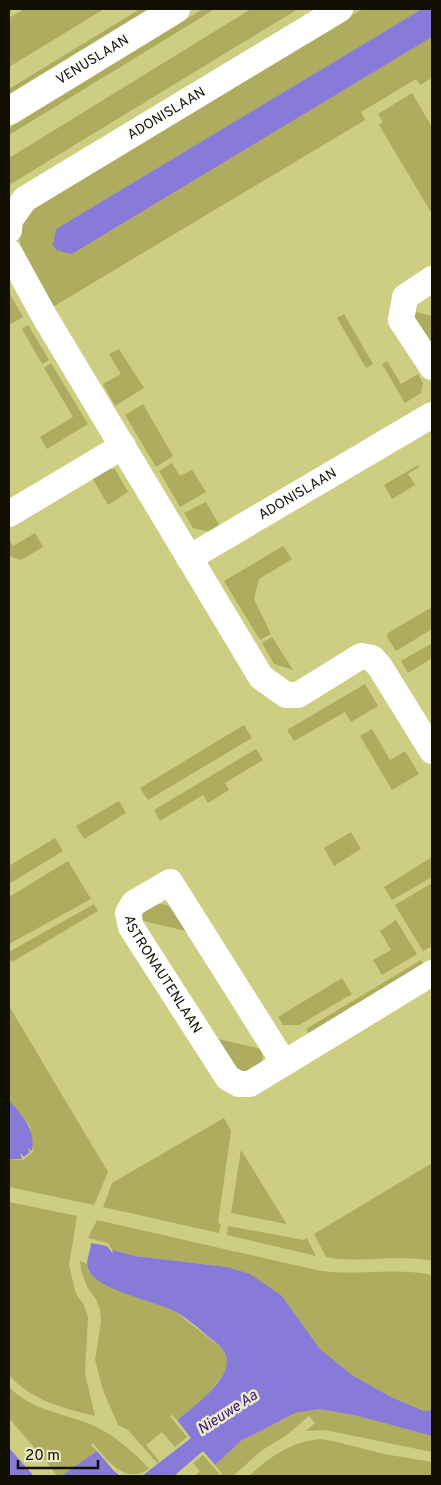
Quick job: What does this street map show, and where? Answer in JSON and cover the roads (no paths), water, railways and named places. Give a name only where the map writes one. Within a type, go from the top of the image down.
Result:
[{"type":"street","name":"VENUSLAAN","points":[[9,111],[176,9]]},
{"type":"street","name":"ADONISLAAN","points":[[9,230],[10,220],[25,199],[340,9]]},
{"type":"street","points":[[9,252],[41,311],[261,677],[286,695],[298,695],[362,656],[372,658],[380,667],[432,751]]},
{"type":"street","points":[[432,279],[405,297],[402,320],[432,368]]},
{"type":"street","name":"ADONISLAAN","points":[[189,558],[432,414]]},
{"type":"street","points":[[9,514],[122,446]]},
{"type":"street","name":"ASTRONAUTENLAAN","points":[[284,1063],[170,882],[134,903],[128,913],[131,927],[228,1078],[239,1084],[250,1084],[432,973]]},
{"type":"water","points":[[422,9],[432,9],[432,37],[72,254],[59,251],[61,248],[57,251],[52,244],[57,241],[53,243],[56,229]]},
{"type":"water","points":[[9,1100],[27,1123],[32,1136],[32,1151],[27,1148],[30,1152],[24,1157],[20,1153],[22,1159],[9,1159]]},
{"type":"water","points":[[91,1243],[107,1246],[113,1254],[112,1250],[135,1256],[227,1267],[250,1274],[282,1296],[320,1349],[352,1375],[391,1397],[424,1411],[432,1410],[432,1436],[358,1416],[319,1409],[295,1413],[242,1440],[215,1465],[203,1451],[174,1476],[142,1476],[191,1438],[177,1420],[203,1399],[212,1389],[226,1369],[227,1359],[220,1346],[182,1315],[115,1289],[95,1278],[89,1271],[87,1264]]},
{"type":"water","points":[[9,1448],[33,1475],[34,1476],[9,1476]]},
{"type":"water","points":[[97,1451],[120,1476],[61,1476]]},
{"type":"waterway","name":"Nieuwe Aa","points":[[160,1476],[193,1453]]}]
